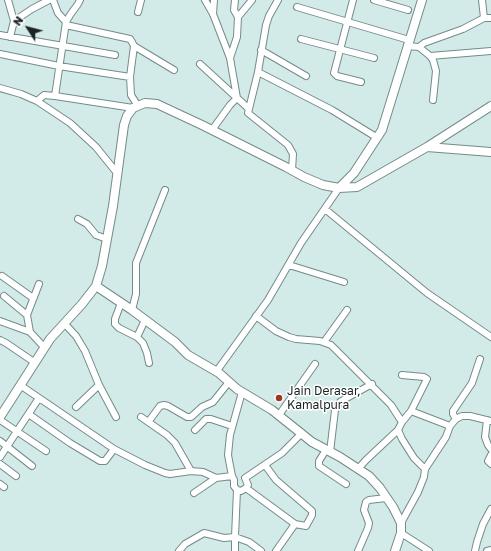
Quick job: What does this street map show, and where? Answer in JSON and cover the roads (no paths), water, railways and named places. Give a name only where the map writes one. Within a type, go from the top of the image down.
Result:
[{"type":"main road","points":[[339,188],[354,173],[376,137],[382,130],[422,0]]},
{"type":"main road","points":[[0,417],[44,347],[96,286],[102,266],[107,239],[124,125],[127,116],[136,107],[145,103],[157,104],[304,177],[323,185],[339,188],[357,187],[427,147],[491,106]]},
{"type":"main road","points":[[427,147],[491,152]]},
{"type":"main road","points":[[96,286],[132,310],[175,342],[188,355],[216,372],[242,392],[279,415],[312,442],[340,457],[369,476],[380,488],[402,523],[401,533],[395,551]]},
{"type":"street","points":[[8,0],[14,21],[10,37]]},
{"type":"street","points":[[14,21],[49,0]]},
{"type":"street","points":[[53,0],[58,13],[66,23],[130,39],[134,46],[174,70]]},
{"type":"street","points":[[55,96],[66,23],[80,0]]},
{"type":"street","points":[[138,12],[141,0]]},
{"type":"street","points":[[205,0],[213,14],[230,58],[237,98]]},
{"type":"street","points":[[213,14],[214,0]]},
{"type":"street","points":[[230,58],[237,37],[238,17],[234,10],[234,0]]},
{"type":"street","points":[[238,17],[252,0]]},
{"type":"street","points":[[278,0],[266,25],[258,72],[248,112],[250,116],[288,145],[294,154],[292,170]]},
{"type":"street","points":[[354,0],[334,71],[336,75],[361,82]]},
{"type":"street","points":[[374,0],[408,10]]},
{"type":"street","points":[[482,0],[484,18]]},
{"type":"street","points":[[296,7],[348,22],[419,47],[433,60],[436,71],[433,100]]},
{"type":"street","points":[[419,47],[424,43],[463,29],[484,18],[491,18]]},
{"type":"street","points":[[0,35],[115,55]]},
{"type":"street","points":[[301,39],[374,58]]},
{"type":"street","points":[[37,101],[44,95],[136,107],[132,95],[130,77],[134,46]]},
{"type":"street","points":[[261,50],[306,76]]},
{"type":"street","points":[[430,56],[491,51]]},
{"type":"street","points":[[0,54],[60,66],[130,77]]},
{"type":"street","points":[[200,64],[248,108]]},
{"type":"street","points":[[258,72],[332,110],[376,137]]},
{"type":"street","points":[[0,88],[21,94],[37,101],[70,123],[96,147],[117,173]]},
{"type":"street","points":[[212,130],[230,105],[237,98]]},
{"type":"street","points":[[216,372],[268,300],[310,230],[339,188]]},
{"type":"street","points":[[132,310],[136,294],[136,263],[165,190]]},
{"type":"street","points":[[325,210],[427,292],[491,337]]},
{"type":"street","points":[[78,219],[87,224],[96,235],[107,239]]},
{"type":"street","points":[[289,265],[344,282]]},
{"type":"street","points":[[2,276],[34,298]]},
{"type":"street","points":[[30,332],[27,315],[39,284]]},
{"type":"street","points":[[4,296],[27,315]]},
{"type":"street","points":[[122,304],[114,319],[115,324],[119,328],[136,337],[145,347],[149,363]]},
{"type":"street","points":[[324,342],[347,310]]},
{"type":"street","points":[[256,316],[289,337],[296,339],[320,340],[331,345],[372,384],[391,405],[402,422]]},
{"type":"street","points":[[136,337],[145,320]]},
{"type":"street","points":[[0,321],[30,332],[44,347]]},
{"type":"street","points":[[64,323],[76,336],[85,351],[99,385],[116,417]]},
{"type":"street","points":[[0,340],[34,362]]},
{"type":"street","points":[[456,419],[453,411],[472,383],[480,359]]},
{"type":"street","points":[[279,415],[315,364]]},
{"type":"street","points":[[358,469],[398,430],[402,422],[411,411],[427,381],[424,377],[402,375]]},
{"type":"street","points":[[149,421],[160,406],[164,405],[187,417],[191,417],[202,407],[213,402],[229,382]]},
{"type":"street","points":[[346,484],[320,466],[319,461],[328,451],[335,410],[340,402],[372,384]]},
{"type":"street","points":[[20,385],[114,449],[145,465],[170,474],[191,471],[203,472],[216,478],[233,478],[240,476],[245,478],[248,485],[241,491],[237,490]]},
{"type":"street","points":[[76,407],[99,385]]},
{"type":"street","points":[[236,551],[235,536],[237,490],[234,486],[228,455],[232,426],[242,392]]},
{"type":"street","points":[[0,457],[30,415],[39,398]]},
{"type":"street","points":[[411,411],[450,426]]},
{"type":"street","points":[[30,415],[70,443],[100,461],[105,461],[114,449]]},
{"type":"street","points":[[402,523],[418,492],[424,477],[425,469],[446,437],[450,426],[456,419],[462,416],[470,416],[489,420],[485,437],[491,449]]},
{"type":"street","points":[[141,417],[149,421],[175,443],[191,471]]},
{"type":"street","points":[[195,430],[206,419],[211,419],[232,426]]},
{"type":"street","points":[[0,420],[46,451]]},
{"type":"street","points":[[398,430],[414,458],[425,469]]},
{"type":"street","points":[[245,478],[282,453],[302,433]]},
{"type":"street","points":[[0,441],[32,466]]},
{"type":"street","points":[[491,455],[488,460],[491,464]]},
{"type":"street","points":[[0,464],[16,476]]},
{"type":"street","points":[[246,488],[295,524],[306,526],[312,515],[312,511],[276,480],[265,465]]},
{"type":"street","points":[[194,493],[216,478]]},
{"type":"street","points":[[358,551],[369,523],[364,510],[366,502],[369,500],[386,498]]},
{"type":"street","points":[[475,551],[476,542],[491,509]]},
{"type":"street","points":[[276,551],[295,524]]},
{"type":"street","points":[[401,533],[429,551]]},
{"type":"street","points":[[179,551],[185,544],[202,534],[224,538],[235,536],[249,542],[261,551]]},
{"type":"street","points":[[487,551],[491,550]]},
{"type":"place","name":"Jain Derasar, Kamalpura","points":[[279,398]]}]
